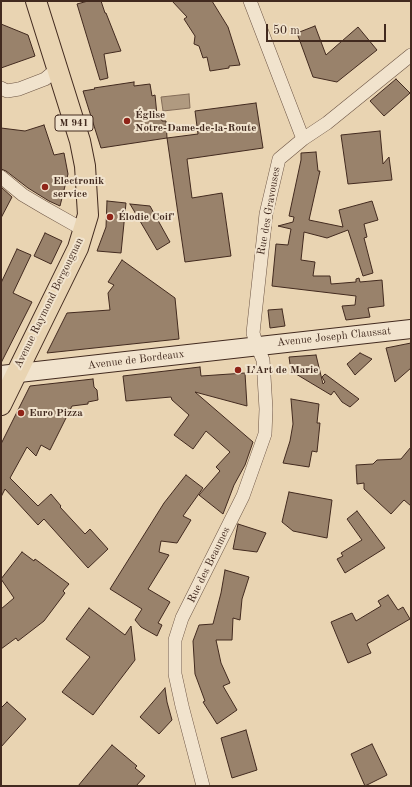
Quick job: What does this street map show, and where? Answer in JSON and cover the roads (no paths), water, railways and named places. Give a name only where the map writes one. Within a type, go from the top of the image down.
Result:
[{"type":"main road","name":"Avenue Raymond Bergougnan","points":[[8,374],[64,277],[78,248],[88,215],[86,166],[80,141],[36,1]]},
{"type":"main road","name":"Avenue Joseph Claussat","points":[[257,346],[411,329]]},
{"type":"main road","name":"Avenue de Bordeaux","points":[[8,374],[257,346]]},
{"type":"main road","name":"M 941","points":[[1,405],[8,374]]},
{"type":"street","points":[[250,1],[303,139]]},
{"type":"street","name":"Rue des Gravouses","points":[[257,346],[253,334],[260,263],[266,214],[279,159],[303,139],[327,123],[411,55]]},
{"type":"street","points":[[1,88],[7,90],[19,90],[45,79],[57,69]]},
{"type":"street","points":[[1,177],[34,202],[84,230]]},
{"type":"street","name":"Rue des Beaumes","points":[[203,786],[175,674],[175,640],[182,618],[243,496],[265,434],[266,409],[263,360],[257,346]]},
{"type":"place","name":"Église Notre-Dame-de-la-Route","points":[[127,121]]},
{"type":"place","name":"Electronik service","points":[[45,187]]},
{"type":"place","name":"Élodie Coif'","points":[[110,217]]},
{"type":"place","name":"L’Art de Marie","points":[[238,370]]},
{"type":"place","name":"Euro Pizza","points":[[21,413]]}]
